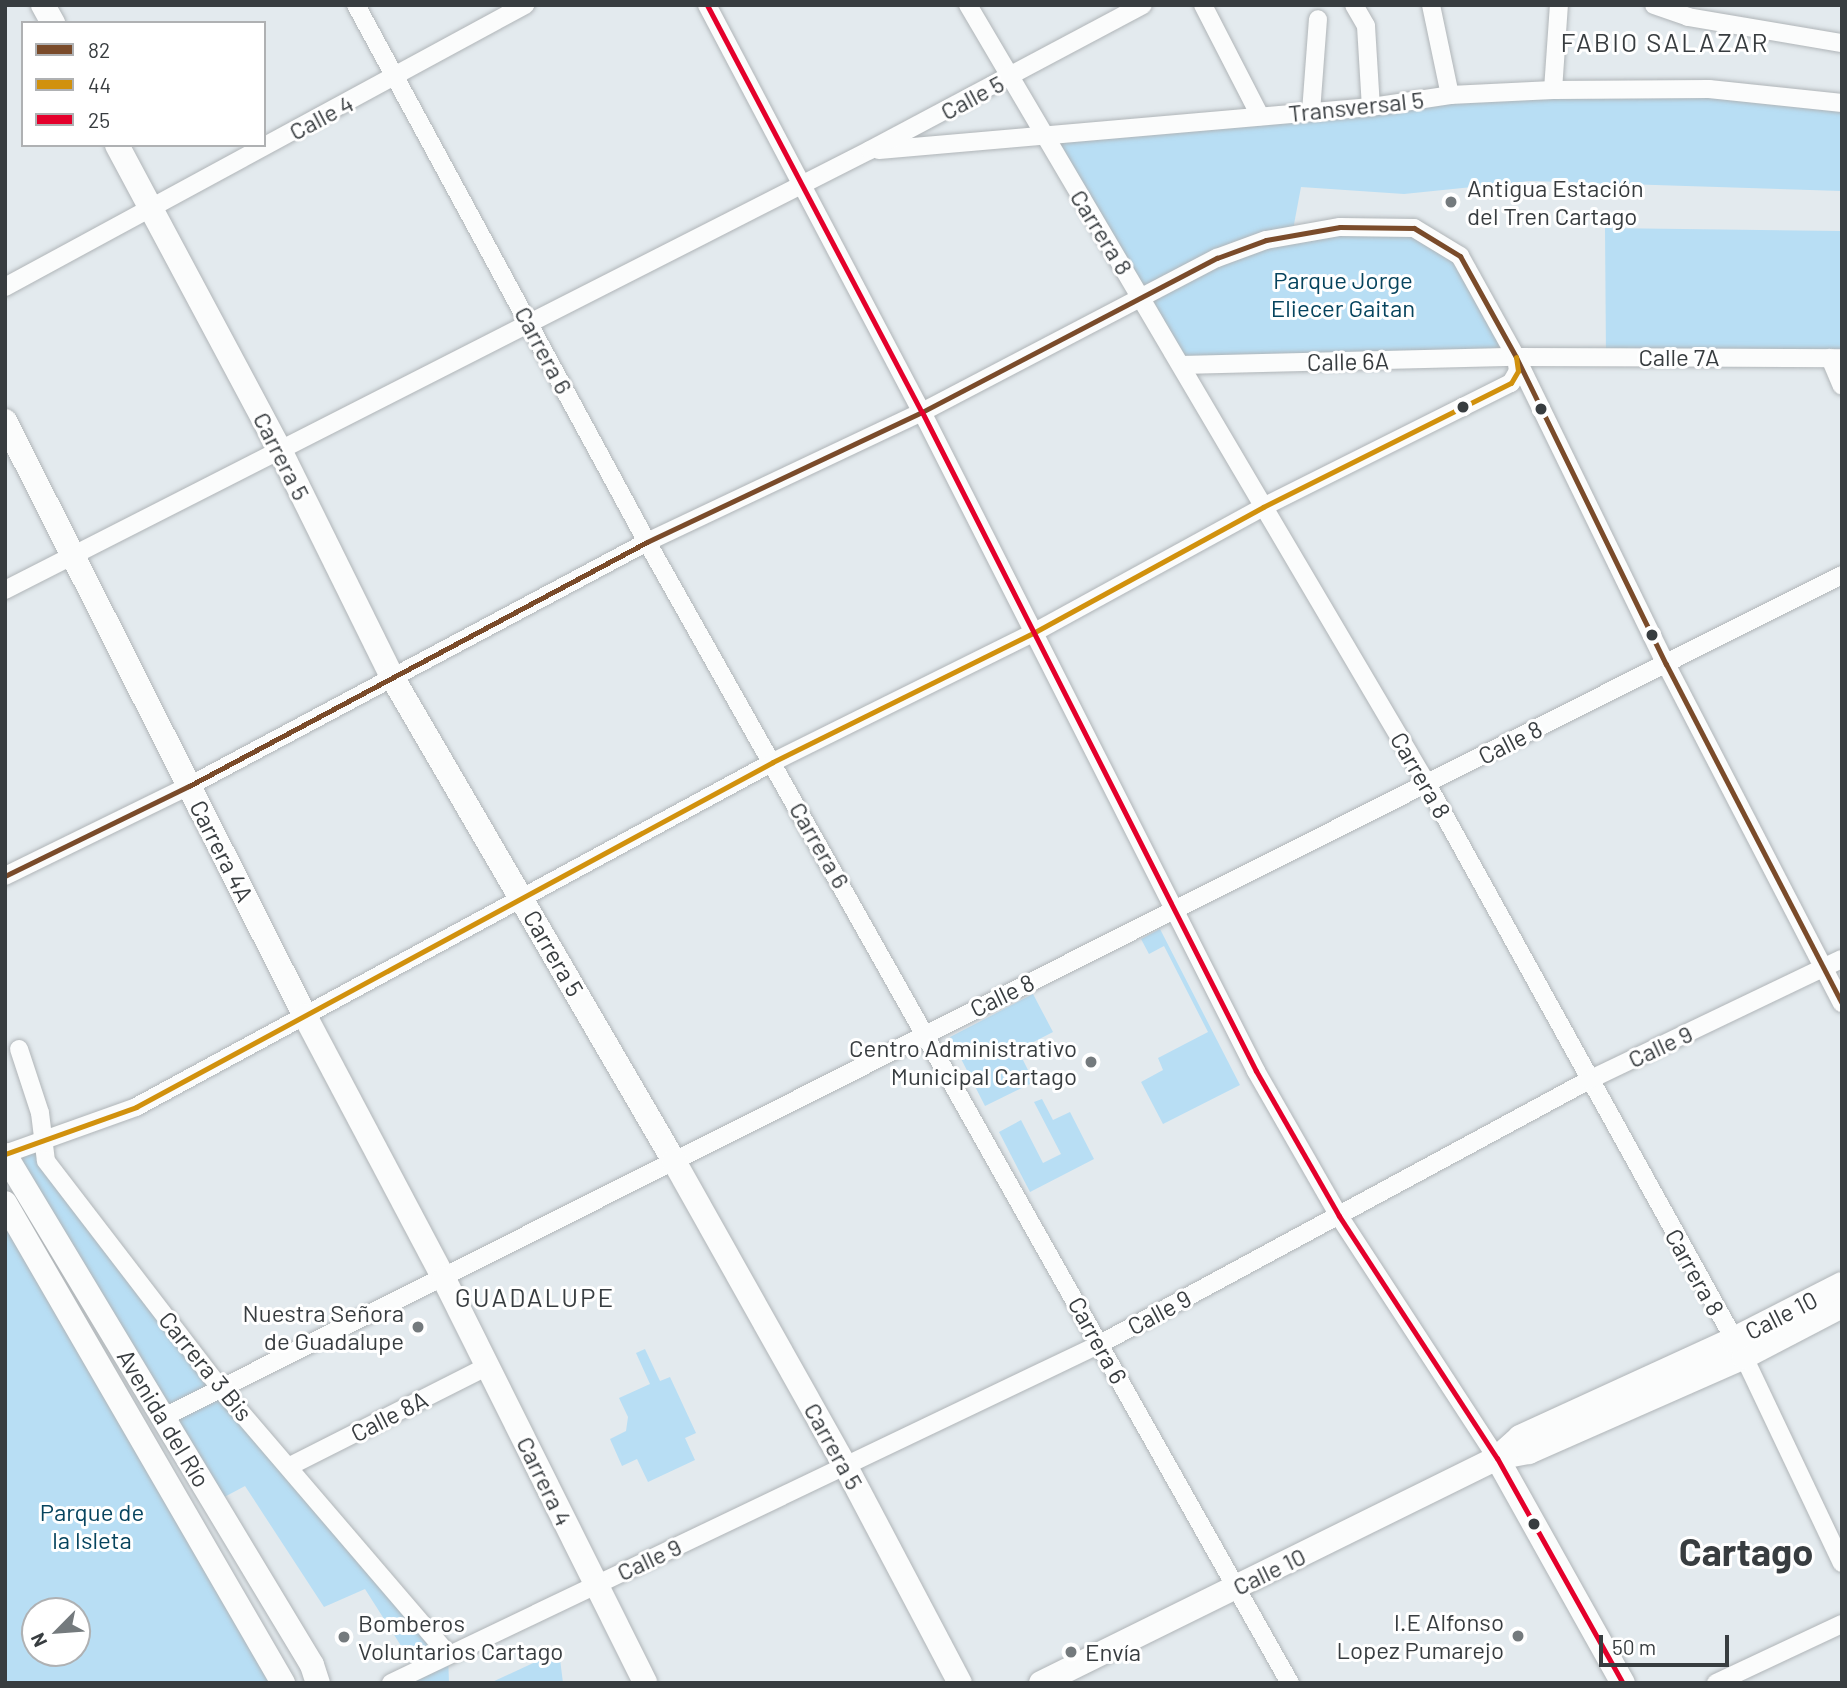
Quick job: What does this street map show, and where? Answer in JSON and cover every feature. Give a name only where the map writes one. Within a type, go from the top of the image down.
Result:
[{"type":"main road","points":[[44,5],[52,21]]},
{"type":"main road","name":"Carrera 5","points":[[118,147],[279,448],[391,675],[674,1161],[846,1467],[960,1683]]},
{"type":"main road","name":"Carrera 4A","points":[[5,421],[305,1016],[444,1279]]},
{"type":"main road","name":"Avenida del Río","points":[[5,1154],[312,1665],[318,1683]]},
{"type":"main road","name":"Avenida del Río","points":[[5,1203],[283,1683]]},
{"type":"main road","name":"Carrera 4","points":[[444,1279],[645,1683]]},
{"type":"main road","name":"Calle 10","points":[[1738,1348],[1842,1284]]},
{"type":"main road","name":"Calle 10","points":[[1041,1683],[1497,1458],[1520,1437],[1842,1306]]},
{"type":"main road","points":[[1497,1458],[1623,1683]]},
{"type":"street","name":"Carrera 6","points":[[356,5],[647,542],[926,1032],[1234,1589],[1290,1683]]},
{"type":"street","name":"Calle 4","points":[[266,146],[396,78],[525,5]]},
{"type":"street","points":[[707,5],[922,412],[1172,911],[1256,1071],[1339,1216],[1497,1458]]},
{"type":"street","name":"Carrera 8","points":[[968,5],[1427,784],[1738,1348],[1842,1563]]},
{"type":"street","name":"Calle 5","points":[[5,590],[799,183],[870,150],[1143,5]]},
{"type":"street","points":[[1203,5],[1260,116]]},
{"type":"street","points":[[1354,5],[1366,26],[1371,107]]},
{"type":"street","points":[[1431,5],[1450,95]]},
{"type":"street","points":[[1553,90],[1559,5]]},
{"type":"street","points":[[1654,5],[1842,43]]},
{"type":"street","points":[[1311,112],[1318,19]]},
{"type":"street","name":"Transversal 5","points":[[870,150],[1371,107],[1450,95],[1553,90],[1709,89],[1842,103]]},
{"type":"street","name":"Calle 4","points":[[5,287],[265,147]]},
{"type":"street","points":[[5,876],[189,786],[391,675],[647,542],[922,412],[1217,258],[1266,240],[1340,226],[1414,229],[1460,256],[1516,357],[1666,664],[1842,1003]]},
{"type":"street","points":[[5,1154],[136,1107],[773,762],[1033,633],[1263,507],[1511,383],[1518,371],[1516,357]]},
{"type":"street","name":"Calle 7A","points":[[1516,357],[1836,358]]},
{"type":"street","name":"Calle 6A","points":[[1181,365],[1516,357]]},
{"type":"street","points":[[1836,358],[1842,386]]},
{"type":"street","name":"Calle 8","points":[[164,1417],[444,1279],[926,1032],[1842,575]]},
{"type":"street","name":"Calle 9","points":[[391,1683],[1100,1344],[1589,1080],[1842,959]]},
{"type":"street","name":"Carrera 3 Bis","points":[[19,1049],[40,1113],[46,1161],[220,1388],[290,1466],[448,1654]]},
{"type":"street","name":"Calle 8A","points":[[290,1466],[488,1366]]},
{"type":"street","points":[[1716,1683],[1842,1624]]},
{"type":"green space","name":"Parque Jorge Eliecer Gaitan","points":[[1553,90],[1842,103],[1842,191],[1530,181],[1404,194],[1301,187],[1292,235],[1414,228],[1460,256],[1516,357],[1181,365],[1050,137]]},
{"type":"green space","points":[[1605,228],[1842,231],[1842,350],[1606,357]]},
{"type":"green space","points":[[1160,929],[1240,1085],[1163,1124],[1141,1082],[1163,1070],[1158,1058],[1208,1032],[1164,946],[1149,954],[1141,939]]},
{"type":"green space","points":[[1033,994],[1053,1032],[1018,1050],[1034,1082],[985,1106],[950,1037]]},
{"type":"green space","points":[[1042,1099],[1053,1120],[1070,1112],[1094,1159],[1030,1192],[999,1132],[1021,1120],[1043,1163],[1061,1154],[1034,1102]]},
{"type":"green space","points":[[42,1140],[46,1162],[430,1632],[425,1652],[410,1660],[365,1589],[324,1607],[245,1486],[215,1502],[5,1154]]},
{"type":"green space","name":"Parque de la Isleta","points":[[5,1203],[283,1683],[5,1683]]},
{"type":"green space","points":[[645,1349],[660,1381],[670,1377],[696,1433],[685,1438],[695,1460],[648,1482],[637,1459],[622,1466],[610,1439],[626,1431],[628,1417],[619,1398],[650,1384],[636,1353]]},
{"type":"green space","points":[[559,1651],[563,1683],[490,1683]]},
{"type":"green space","points":[[448,1654],[449,1683],[391,1683]]},
{"type":"transit line","name":"25","points":[[707,5],[922,412],[1256,1071],[1339,1216],[1497,1458],[1623,1683]]},
{"type":"transit line","name":"82","points":[[5,876],[189,786],[647,542],[922,412],[1217,258],[1266,240],[1340,227],[1414,228],[1460,256],[1516,357],[1666,664],[1842,1003]]},
{"type":"transit line","name":"44","points":[[5,1154],[136,1107],[773,762],[1033,633],[1263,507],[1511,383],[1518,371],[1516,357]]},
{"type":"place","name":"Antigua Estación del Tren Cartago","points":[[1451,202]]},
{"type":"place","name":"Centro Administrativo Municipal Cartago","points":[[1091,1062]]},
{"type":"place","name":"Nuestra Señora de Guadalupe","points":[[418,1327]]},
{"type":"place","name":"I.E Alfonso Lopez Pumarejo","points":[[1518,1636]]},
{"type":"place","name":"Bomberos Voluntarios Cartago","points":[[344,1637]]},
{"type":"place","name":"Envía","points":[[1071,1652]]},
{"type":"district","name":"FABIO SALAZAR","points":[[1665,42]]},
{"type":"district","name":"GUADALUPE","points":[[535,1297]]},
{"type":"district","name":"Cartago","points":[[1746,1552]]}]
